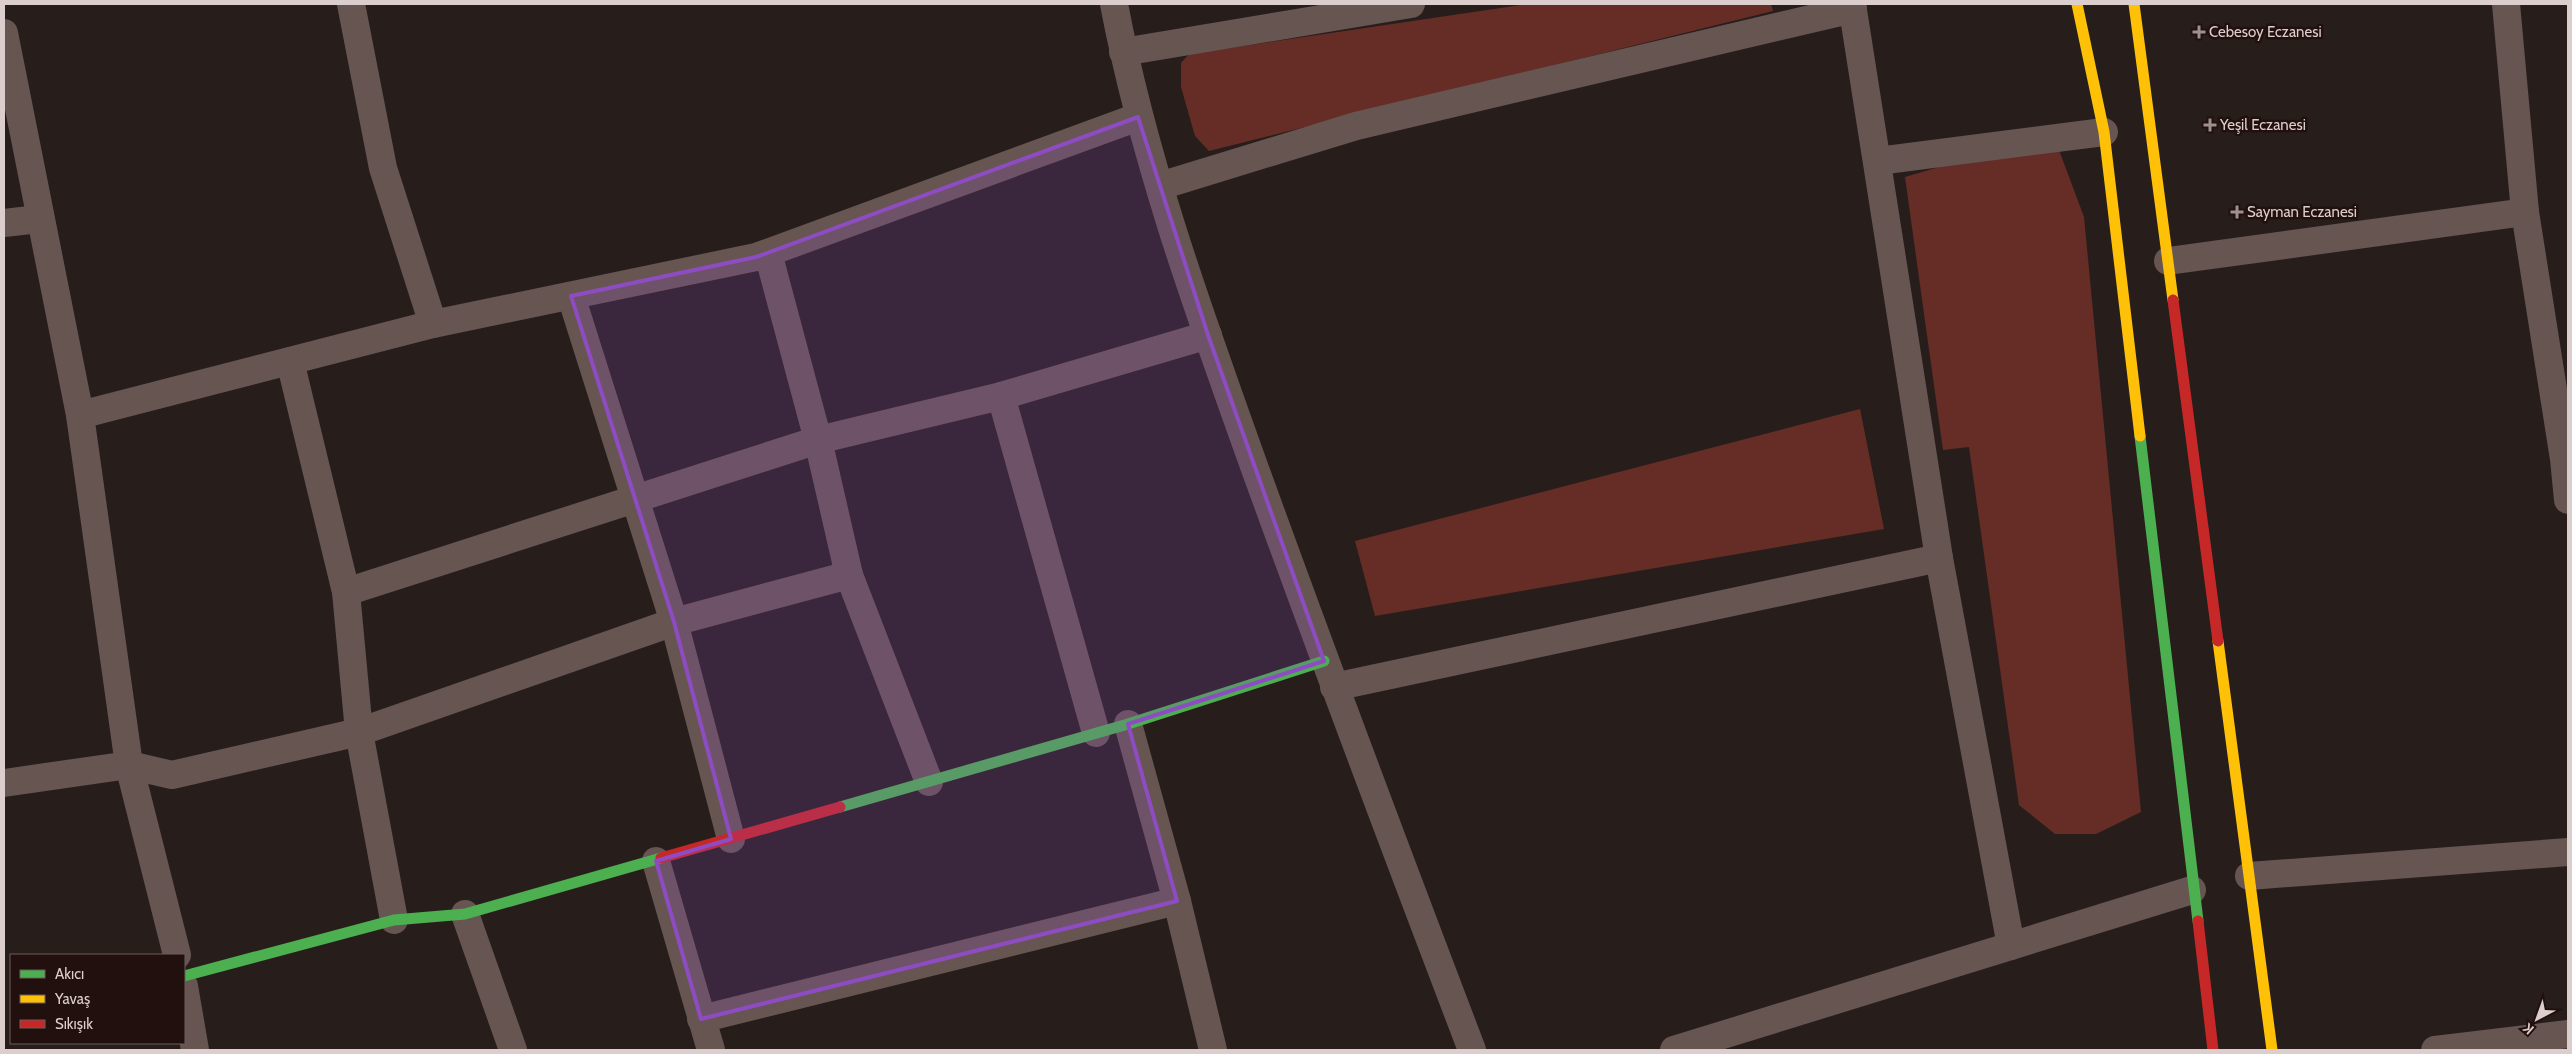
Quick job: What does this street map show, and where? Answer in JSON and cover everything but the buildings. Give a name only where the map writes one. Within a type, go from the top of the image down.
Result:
[{"type":"main road","points":[[2077,4],[2104,132],[2192,890],[2213,1050]]},
{"type":"main road","points":[[2134,4],[2272,1050]]},
{"type":"main road","points":[[185,976],[394,920],[465,914],[656,861],[1128,724],[1324,660]]},
{"type":"street","points":[[351,4],[383,168],[433,324]]},
{"type":"street","points":[[1114,4],[1138,118],[1208,335],[1324,660],[1472,1050]]},
{"type":"street","points":[[1123,52],[1412,4]]},
{"type":"street","points":[[2506,4],[2525,212],[2564,459],[2568,500]]},
{"type":"street","points":[[1160,186],[1356,126],[1852,6],[1940,558],[2011,946]]},
{"type":"street","points":[[4,33],[39,219],[80,416],[129,765],[177,954]]},
{"type":"street","points":[[80,416],[433,324],[768,253],[1138,118]]},
{"type":"street","points":[[1878,161],[2104,132]]},
{"type":"street","points":[[2168,261],[2525,212]]},
{"type":"street","points":[[4,223],[39,219]]},
{"type":"street","points":[[768,253],[818,440],[849,575],[929,782]]},
{"type":"street","points":[[571,296],[674,622],[731,839]]},
{"type":"street","points":[[346,592],[818,440],[1001,396],[1208,335]]},
{"type":"street","points":[[290,361],[346,592],[359,732],[394,920]]},
{"type":"street","points":[[1001,396],[1096,733]]},
{"type":"street","points":[[1334,687],[1940,558]]},
{"type":"street","points":[[4,783],[129,765],[172,774],[359,732],[674,622],[849,575]]},
{"type":"street","points":[[1128,724],[1177,901],[1213,1050]]},
{"type":"street","points":[[2249,876],[2568,852]]},
{"type":"street","points":[[656,861],[711,1050]]},
{"type":"street","points":[[1674,1050],[2192,890]]},
{"type":"street","points":[[701,1019],[1177,901]]},
{"type":"street","points":[[465,914],[513,1050]]},
{"type":"street","points":[[185,992],[195,1050]]},
{"type":"street","points":[[2435,1050],[2568,1034]]},
{"type":"highlighted area","points":[[1138,117],[1208,335],[1324,661],[1128,724],[1177,901],[701,1019],[656,861],[731,839],[674,622],[571,296],[756,257]]},
{"type":"shaded area","points":[[1527,4],[1771,4],[1773,11],[1209,151],[1195,136],[1181,87],[1181,63],[1189,54]]},
{"type":"shaded area","points":[[2028,141],[2059,150],[2084,217],[2141,812],[2096,834],[2055,834],[2019,805],[1969,447],[1943,450],[1905,177]]},
{"type":"shaded area","points":[[1860,409],[1884,529],[1375,616],[1355,541]]},
{"type":"traffic: fast","points":[[2140,436],[2198,921]]},
{"type":"traffic: fast","points":[[840,807],[1128,724],[1324,661]]},
{"type":"traffic: fast","points":[[185,976],[394,920],[465,914],[661,858]]},
{"type":"traffic: slow","points":[[2077,4],[2104,132],[2140,436]]},
{"type":"traffic: slow","points":[[2134,4],[2173,300]]},
{"type":"traffic: slow","points":[[2218,641],[2272,1050]]},
{"type":"traffic: jam","points":[[2173,300],[2218,641]]},
{"type":"traffic: jam","points":[[661,858],[840,807]]},
{"type":"traffic: jam","points":[[2198,921],[2213,1050]]},
{"type":"place","name":"Cebesoy Eczanesi","points":[[2199,32]]},
{"type":"place","name":"Yeşil Eczanesi","points":[[2210,125]]},
{"type":"place","name":"Sayman Eczanesi","points":[[2237,212]]}]
